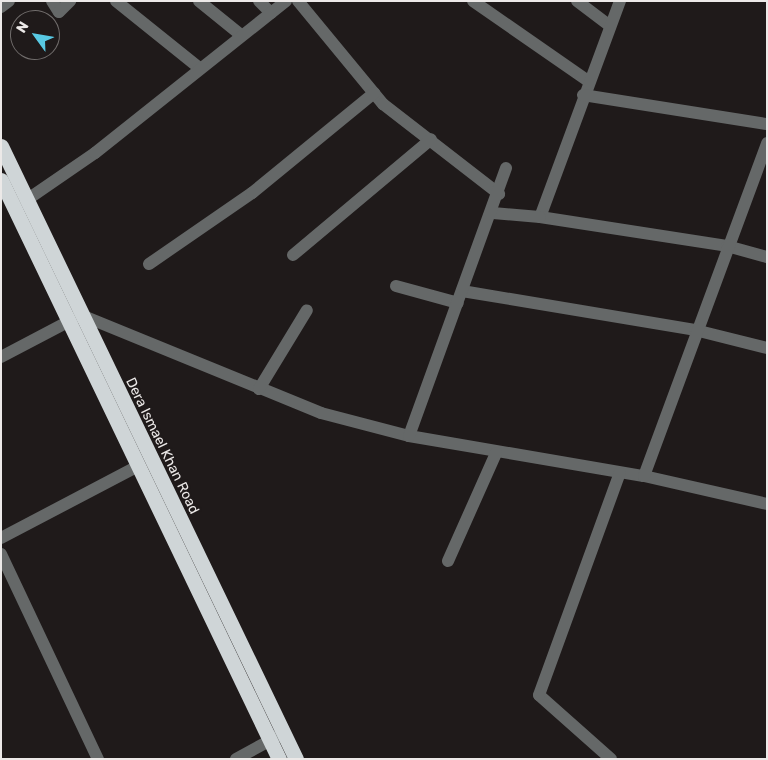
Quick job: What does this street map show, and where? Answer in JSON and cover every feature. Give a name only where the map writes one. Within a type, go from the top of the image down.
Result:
[{"type":"highway","name":"Dera Ismael Khan Road","points":[[1,146],[296,759]]},
{"type":"highway","points":[[1,180],[136,467],[279,759]]},
{"type":"street","points":[[1,7],[10,1]]},
{"type":"street","points":[[52,1],[59,12],[70,1]]},
{"type":"street","points":[[116,1],[198,67]]},
{"type":"street","points":[[199,1],[241,34]]},
{"type":"street","points":[[259,1],[271,13]]},
{"type":"street","points":[[28,199],[95,153],[198,67],[286,1]]},
{"type":"street","points":[[298,1],[374,93],[499,194]]},
{"type":"street","points":[[473,1],[588,81]]},
{"type":"street","points":[[577,1],[610,26]]},
{"type":"street","points":[[540,217],[588,81],[620,1]]},
{"type":"street","points":[[150,264],[252,193],[374,93]]},
{"type":"street","points":[[583,95],[767,124]]},
{"type":"street","points":[[293,255],[430,139]]},
{"type":"street","points":[[644,476],[695,330],[767,143]]},
{"type":"street","points":[[409,436],[493,213],[506,168]]},
{"type":"street","points":[[493,213],[540,217],[727,246],[767,257]]},
{"type":"street","points":[[396,286],[460,297],[695,330],[767,348]]},
{"type":"street","points":[[259,389],[307,310]]},
{"type":"street","points":[[1,356],[81,315],[320,413],[409,436],[496,454],[644,476],[767,504]]},
{"type":"street","points":[[448,561],[496,454]]},
{"type":"street","points":[[1,538],[136,467]]},
{"type":"street","points":[[611,759],[539,695],[620,473]]},
{"type":"street","points":[[1,554],[98,759]]},
{"type":"street","points":[[236,759],[284,733]]}]
